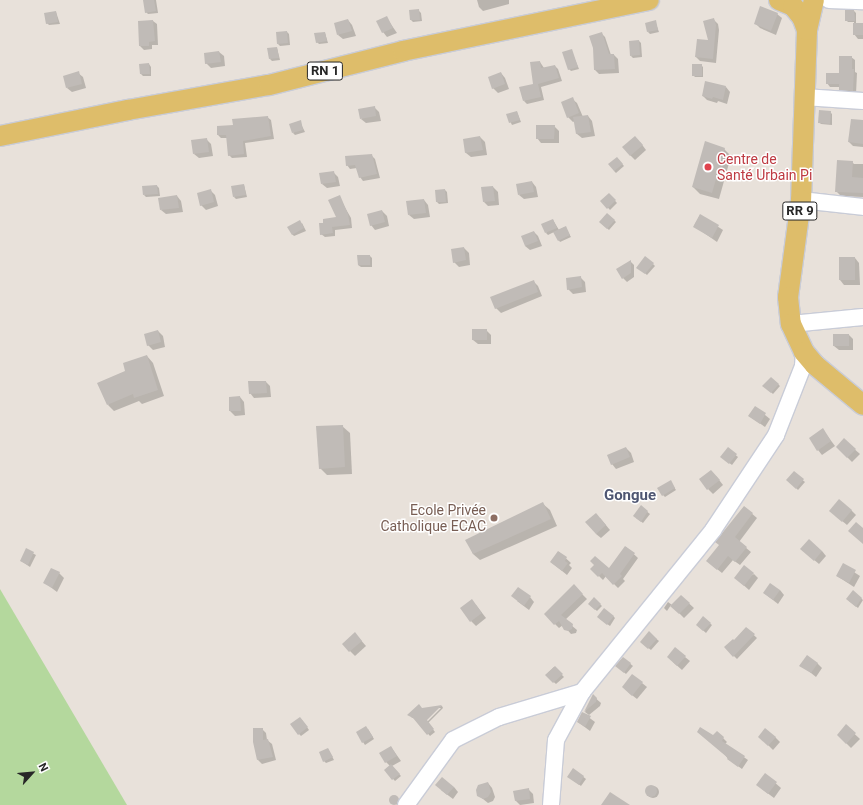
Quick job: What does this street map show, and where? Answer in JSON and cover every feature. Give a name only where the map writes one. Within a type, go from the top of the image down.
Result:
[{"type":"main road","name":"RN 1","points":[[0,136],[128,110],[269,85],[404,51],[648,0]]},
{"type":"main road","points":[[779,0],[793,6],[802,17],[808,30]]},
{"type":"main road","name":"RR 9","points":[[814,0],[808,30],[804,97],[801,200],[788,297],[791,324],[804,352],[815,365],[863,405]]},
{"type":"street","points":[[829,0],[863,1]]},
{"type":"street","points":[[804,97],[863,101]]},
{"type":"street","points":[[801,200],[863,208]]},
{"type":"street","points":[[791,324],[863,317]]},
{"type":"street","points":[[551,805],[556,740],[582,692],[713,530],[776,435],[803,366],[804,352]]},
{"type":"street","points":[[406,805],[453,740],[500,717],[582,692]]},
{"type":"green space","points":[[0,589],[127,805],[0,805]]},
{"type":"building","points":[[143,0],[154,0],[156,11],[145,13]]},
{"type":"building","points":[[760,6],[778,13],[771,31],[754,24]]},
{"type":"building","points":[[419,9],[420,20],[410,20],[409,10]]},
{"type":"building","points":[[845,10],[854,10],[855,21],[845,21]]},
{"type":"building","points":[[56,11],[58,22],[46,24],[44,13]]},
{"type":"building","points":[[387,16],[393,28],[382,33],[376,21]]},
{"type":"building","points":[[714,18],[716,25],[713,59],[695,57],[697,39],[708,40],[703,21]]},
{"type":"building","points":[[348,19],[352,31],[337,35],[334,23]]},
{"type":"building","points":[[153,20],[155,41],[149,42],[149,46],[139,46],[138,21]]},
{"type":"building","points":[[656,20],[658,30],[647,32],[645,23]]},
{"type":"building","points":[[853,23],[863,23],[863,35],[853,35]]},
{"type":"building","points":[[287,31],[288,43],[277,44],[276,32]]},
{"type":"building","points":[[325,32],[327,41],[316,43],[314,33]]},
{"type":"building","points":[[602,32],[609,54],[614,54],[615,69],[594,70],[593,48],[589,36]]},
{"type":"building","points":[[639,40],[640,55],[630,56],[629,41]]},
{"type":"building","points":[[277,47],[279,58],[269,59],[267,48]]},
{"type":"building","points":[[572,49],[578,67],[568,70],[562,52]]},
{"type":"building","points":[[219,51],[221,62],[205,64],[204,53]]},
{"type":"building","points":[[839,56],[852,56],[852,69],[854,69],[853,91],[839,90],[839,84],[826,84],[826,73],[839,73]]},
{"type":"building","points":[[540,61],[541,68],[555,65],[559,78],[538,84],[541,97],[523,101],[519,87],[533,84],[530,62]]},
{"type":"building","points":[[149,63],[150,74],[140,74],[139,64]]},
{"type":"building","points":[[692,64],[702,64],[702,76],[692,76]]},
{"type":"building","points":[[79,71],[82,84],[66,88],[63,76]]},
{"type":"building","points":[[501,72],[505,84],[492,89],[488,77]]},
{"type":"building","points":[[705,81],[726,86],[723,100],[702,96]]},
{"type":"building","points":[[573,97],[579,113],[567,118],[561,102]]},
{"type":"building","points":[[375,106],[376,116],[360,119],[358,109]]},
{"type":"building","points":[[819,110],[831,111],[830,124],[818,123]]},
{"type":"building","points":[[517,111],[520,120],[509,123],[506,114]]},
{"type":"building","points":[[588,115],[591,132],[576,134],[573,117]]},
{"type":"building","points":[[268,116],[271,136],[243,141],[244,154],[228,156],[226,135],[217,135],[217,126],[233,125],[232,119]]},
{"type":"building","points":[[851,119],[863,120],[863,144],[848,142]]},
{"type":"building","points":[[301,120],[303,130],[292,133],[289,124]]},
{"type":"building","points":[[536,125],[555,125],[554,139],[536,139]]},
{"type":"building","points":[[480,136],[483,150],[465,153],[463,139]]},
{"type":"building","points":[[635,136],[643,145],[630,156],[622,147]]},
{"type":"building","points":[[207,138],[209,152],[193,154],[191,140]]},
{"type":"building","name":"Centre de Santé Urbain Pi","points":[[705,141],[725,148],[712,193],[692,187]]},
{"type":"building","points":[[372,154],[377,174],[359,178],[355,165],[346,166],[345,156]]},
{"type":"building","points":[[617,157],[623,164],[614,171],[608,164]]},
{"type":"building","points":[[837,160],[853,161],[852,177],[863,178],[863,193],[835,192]]},
{"type":"building","points":[[334,171],[336,182],[321,184],[319,173]]},
{"type":"building","points":[[532,181],[534,192],[518,195],[516,184]]},
{"type":"building","points":[[244,184],[246,195],[233,197],[231,186]]},
{"type":"building","points":[[157,185],[158,194],[143,195],[142,186]]},
{"type":"building","points":[[493,186],[495,201],[483,202],[481,187]]},
{"type":"building","points":[[211,189],[214,202],[200,206],[197,193]]},
{"type":"building","points":[[445,189],[446,202],[436,202],[435,190]]},
{"type":"building","points":[[609,193],[616,200],[607,209],[600,201]]},
{"type":"building","points":[[177,195],[179,208],[160,210],[158,198]]},
{"type":"building","points":[[340,195],[348,214],[350,225],[332,227],[333,233],[320,235],[319,223],[323,223],[323,219],[336,217],[328,200]]},
{"type":"building","points":[[424,199],[426,213],[408,215],[406,201]]},
{"type":"building","points":[[382,210],[385,222],[370,226],[367,214]]},
{"type":"building","points":[[607,213],[615,220],[607,229],[599,222]]},
{"type":"building","points":[[700,214],[719,225],[712,238],[693,227]]},
{"type":"building","points":[[553,219],[557,228],[545,233],[541,224]]},
{"type":"building","points":[[300,220],[304,228],[292,235],[287,227]]},
{"type":"building","points":[[566,226],[570,235],[558,241],[553,232]]},
{"type":"building","points":[[534,231],[538,241],[525,246],[521,236]]},
{"type":"building","points":[[464,247],[466,260],[453,263],[451,249]]},
{"type":"building","points":[[357,255],[370,255],[370,265],[358,265]]},
{"type":"building","points":[[645,256],[654,263],[645,274],[636,268]]},
{"type":"building","points":[[839,257],[855,257],[855,280],[839,280]]},
{"type":"building","points":[[631,260],[631,273],[622,279],[616,269]]},
{"type":"building","points":[[581,276],[582,287],[567,290],[566,278]]},
{"type":"building","points":[[534,280],[538,292],[495,309],[490,297]]},
{"type":"building","points":[[472,329],[487,329],[487,340],[472,340]]},
{"type":"building","points":[[158,330],[161,342],[147,346],[144,334]]},
{"type":"building","points":[[833,334],[849,334],[849,346],[833,346]]},
{"type":"building","points":[[147,355],[158,390],[134,398],[133,394],[107,405],[97,383],[125,371],[123,363]]},
{"type":"building","points":[[771,377],[779,384],[771,393],[762,386]]},
{"type":"building","points":[[248,381],[266,381],[267,393],[249,394]]},
{"type":"building","points":[[240,396],[241,411],[229,411],[229,397]]},
{"type":"building","points":[[755,406],[766,413],[760,424],[748,416]]},
{"type":"building","points":[[343,425],[345,467],[319,469],[316,426]]},
{"type":"building","points":[[823,428],[831,441],[817,451],[809,438]]},
{"type":"building","points":[[844,438],[856,449],[847,458],[836,447]]},
{"type":"building","points":[[626,447],[630,457],[611,465],[607,455]]},
{"type":"building","points":[[728,447],[737,454],[729,464],[720,457]]},
{"type":"building","points":[[711,470],[720,480],[707,490],[699,479]]},
{"type":"building","points":[[794,471],[804,479],[796,489],[786,480]]},
{"type":"building","points":[[671,480],[675,488],[662,496],[657,488]]},
{"type":"building","points":[[839,499],[852,510],[842,522],[829,511]]},
{"type":"building","points":[[543,502],[551,519],[473,554],[465,540]]},
{"type":"building","points":[[641,505],[648,511],[641,522],[633,516]]},
{"type":"building","points":[[744,506],[753,513],[735,537],[747,547],[735,562],[728,556],[717,570],[706,561],[719,545],[715,542]]},
{"type":"building","points":[[596,513],[606,525],[596,534],[585,522]]},
{"type":"building","points":[[856,522],[863,528],[863,544],[848,531]]},
{"type":"building","points":[[809,539],[822,551],[814,561],[800,549]]},
{"type":"building","points":[[625,546],[635,553],[620,574],[622,576],[613,585],[602,573],[598,577],[590,569],[594,565],[590,561],[595,556],[609,568]]},
{"type":"building","points":[[26,548],[34,552],[28,565],[20,561]]},
{"type":"building","points":[[558,551],[567,557],[565,561],[568,563],[562,571],[550,562]]},
{"type":"building","points":[[843,563],[856,570],[849,583],[836,576]]},
{"type":"building","points":[[744,565],[754,573],[744,586],[734,578]]},
{"type":"building","points":[[51,568],[60,572],[52,588],[43,583]]},
{"type":"building","points":[[770,583],[780,590],[773,600],[763,593]]},
{"type":"building","points":[[574,584],[583,594],[561,615],[573,624],[572,629],[568,631],[564,630],[559,621],[554,625],[544,614]]},
{"type":"building","points":[[518,587],[531,596],[524,606],[511,596]]},
{"type":"building","points":[[853,590],[862,598],[856,607],[846,599]]},
{"type":"building","points":[[681,595],[690,603],[679,614],[670,606]]},
{"type":"building","points":[[594,597],[601,604],[595,610],[588,604]]},
{"type":"building","points":[[472,599],[482,613],[470,622],[460,608]]},
{"type":"building","points":[[604,608],[614,616],[607,625],[597,617]]},
{"type":"building","points":[[703,616],[711,623],[703,631],[696,625]]},
{"type":"building","points":[[746,627],[755,634],[733,657],[724,647],[733,639],[734,640]]},
{"type":"building","points":[[649,631],[657,639],[648,649],[640,642]]},
{"type":"building","points":[[355,632],[362,641],[349,652],[342,644]]},
{"type":"building","points":[[675,647],[686,656],[677,666],[667,657]]},
{"type":"building","points":[[807,655],[818,663],[811,673],[799,666]]},
{"type":"building","points":[[623,657],[631,663],[624,673],[615,666]]},
{"type":"building","points":[[555,666],[563,674],[553,683],[545,675]]},
{"type":"building","points":[[632,674],[643,682],[632,696],[622,687]]},
{"type":"building","points":[[593,694],[597,698],[596,702],[584,712]]},
{"type":"building","points":[[419,704],[422,708],[442,705],[427,720],[434,729],[427,735],[413,718],[407,715]]},
{"type":"building","points":[[582,712],[591,716],[585,727],[577,722]]},
{"type":"building","points":[[300,717],[308,727],[298,735],[290,724]]},
{"type":"building","points":[[846,724],[856,733],[846,744],[837,735]]},
{"type":"building","points":[[366,726],[373,737],[362,743],[356,732]]},
{"type":"building","points":[[700,727],[713,735],[717,731],[724,737],[722,741],[745,756],[738,767],[697,732]]},
{"type":"building","points":[[253,728],[263,728],[263,740],[268,739],[273,757],[257,760],[253,742]]},
{"type":"building","points":[[765,728],[776,737],[768,746],[758,737]]},
{"type":"building","points":[[391,746],[397,756],[385,763],[379,753]]},
{"type":"building","points":[[328,748],[333,757],[323,762],[319,752]]},
{"type":"building","points":[[391,764],[400,774],[392,780],[384,770]]},
{"type":"building","points":[[573,768],[584,776],[579,785],[567,777]]},
{"type":"building","points":[[765,773],[777,782],[768,794],[756,785]]},
{"type":"building","points":[[442,777],[454,787],[447,795],[435,785]]},
{"type":"building","points":[[488,782],[491,792],[488,797],[483,799],[477,796],[476,790],[478,785]]},
{"type":"building","points":[[649,785],[653,785],[657,791],[653,797],[649,797],[645,793],[645,789]]},
{"type":"building","points":[[529,788],[530,799],[515,801],[513,791]]},
{"type":"building","points":[[610,792],[630,805],[601,805]]},
{"type":"building","points":[[394,795],[399,800],[394,805],[389,800]]},
{"type":"place","name":"Centre de Santé Urbain Pi","points":[[708,167]]},
{"type":"place","name":"Ecole Privée Catholique ECAC","points":[[494,518]]},
{"type":"district","name":"Gongue","points":[[630,496]]}]
